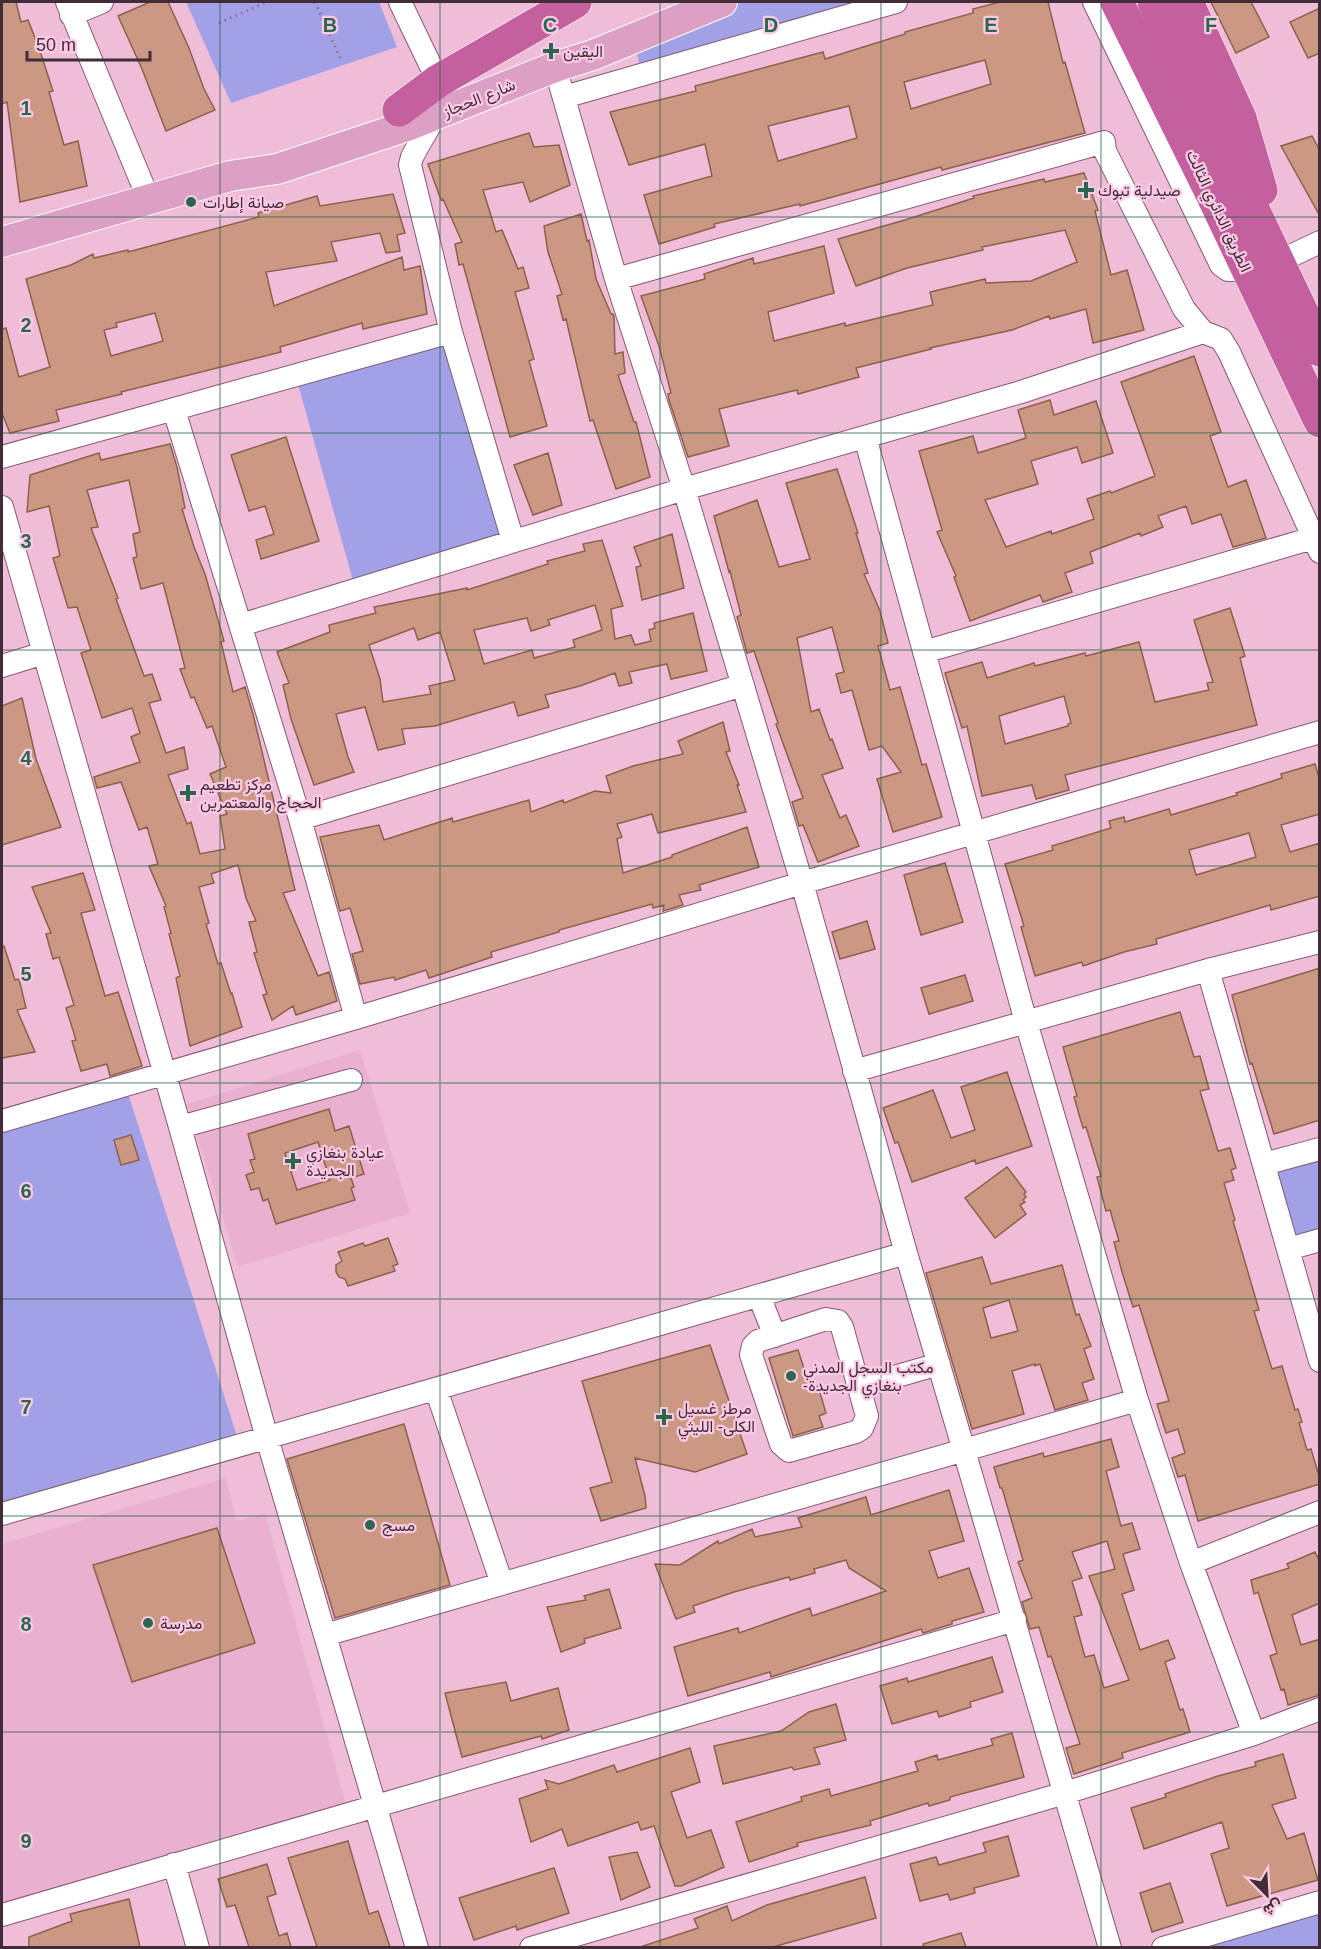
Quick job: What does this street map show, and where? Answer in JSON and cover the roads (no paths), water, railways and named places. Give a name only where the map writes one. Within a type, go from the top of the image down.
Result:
[{"type":"highway","points":[[399,110],[438,81],[575,2]]},
{"type":"highway","name":"الطريق الدائري الثالث","points":[[1117,2],[1320,421]]},
{"type":"highway","name":"الطريق الدائري الثالث","points":[[1154,2],[1320,350]]},
{"type":"highway","points":[[1187,2],[1240,118],[1263,198],[1274,253]]},
{"type":"main road","name":"شارع الحجاز","points":[[230,176],[254,161],[524,63],[669,2]]},
{"type":"main road","name":"شارع الحجاز","points":[[2,242],[230,176],[277,169],[435,116],[722,2]]},
{"type":"street","points":[[102,2],[69,8],[149,200]]},
{"type":"street","points":[[400,2],[438,81]]},
{"type":"street","points":[[564,97],[896,2]]},
{"type":"street","points":[[1095,2],[1221,264],[1228,270],[1247,270]]},
{"type":"street","points":[[555,67],[616,279],[684,489],[802,883],[906,1253],[1110,1947]]},
{"type":"street","points":[[435,116],[412,157],[410,165],[451,332],[513,541]]},
{"type":"street","points":[[616,279],[1104,142],[1105,151],[1191,320],[1203,332],[1221,339],[1229,352],[1316,545],[924,651]]},
{"type":"street","points":[[1274,253],[1320,242]]},
{"type":"street","points":[[2,457],[451,332]]},
{"type":"street","points":[[242,626],[684,489],[1021,392],[1203,332]]},
{"type":"street","points":[[174,410],[300,819],[356,1018]]},
{"type":"street","points":[[865,437],[1026,1022],[1137,1400],[1191,1563],[1254,1734]]},
{"type":"street","points":[[2,507],[267,1438],[417,1947]]},
{"type":"street","points":[[2,666],[44,653]]},
{"type":"street","points":[[300,819],[743,685]]},
{"type":"street","points":[[2,1121],[356,1018],[802,883],[1320,732]]},
{"type":"street","points":[[854,1071],[1208,970],[1320,942]]},
{"type":"street","points":[[1208,970],[1320,1361]]},
{"type":"street","points":[[180,1127],[351,1080]]},
{"type":"street","points":[[1264,1164],[1320,1149]]},
{"type":"street","points":[[1288,1249],[1320,1240]]},
{"type":"street","points":[[2,1514],[906,1253]]},
{"type":"street","points":[[759,1296],[775,1336]]},
{"type":"street","points":[[826,1319],[838,1321],[842,1327],[867,1416],[862,1428],[856,1432],[795,1451],[784,1448],[751,1355],[753,1346],[758,1341],[775,1336],[826,1319]]},
{"type":"street","points":[[859,1387],[939,1364]]},
{"type":"street","points":[[436,1389],[502,1584]]},
{"type":"street","points":[[325,1635],[1137,1400]]},
{"type":"street","points":[[1191,1563],[1320,1512]]},
{"type":"street","points":[[2,1914],[1015,1620]]},
{"type":"street","points":[[531,1947],[606,1937],[1254,1734],[1320,1709]]},
{"type":"street","points":[[174,1864],[198,1947]]},
{"type":"street","points":[[1163,1947],[1320,1902]]},
{"type":"place","name":"اليقين","points":[[551,51]]},
{"type":"place","name":"صيدلية تبوك","points":[[1086,190]]},
{"type":"place","name":"صيانة إطارات","points":[[191,202]]},
{"type":"place","name":"مركز تطعيم الحجاج والمعتمرين","points":[[188,793]]},
{"type":"place","name":"عيادة بنغازي الجديدة","points":[[293,1161]]},
{"type":"place","name":"مكتب السجل المدني -بنغازي الجديدة","points":[[791,1376]]},
{"type":"place","name":"مرطز غسيل الكلى- الليثي","points":[[664,1417]]},
{"type":"place","name":"مسج","points":[[370,1525]]},
{"type":"place","name":"مدرسة","points":[[148,1623]]}]
